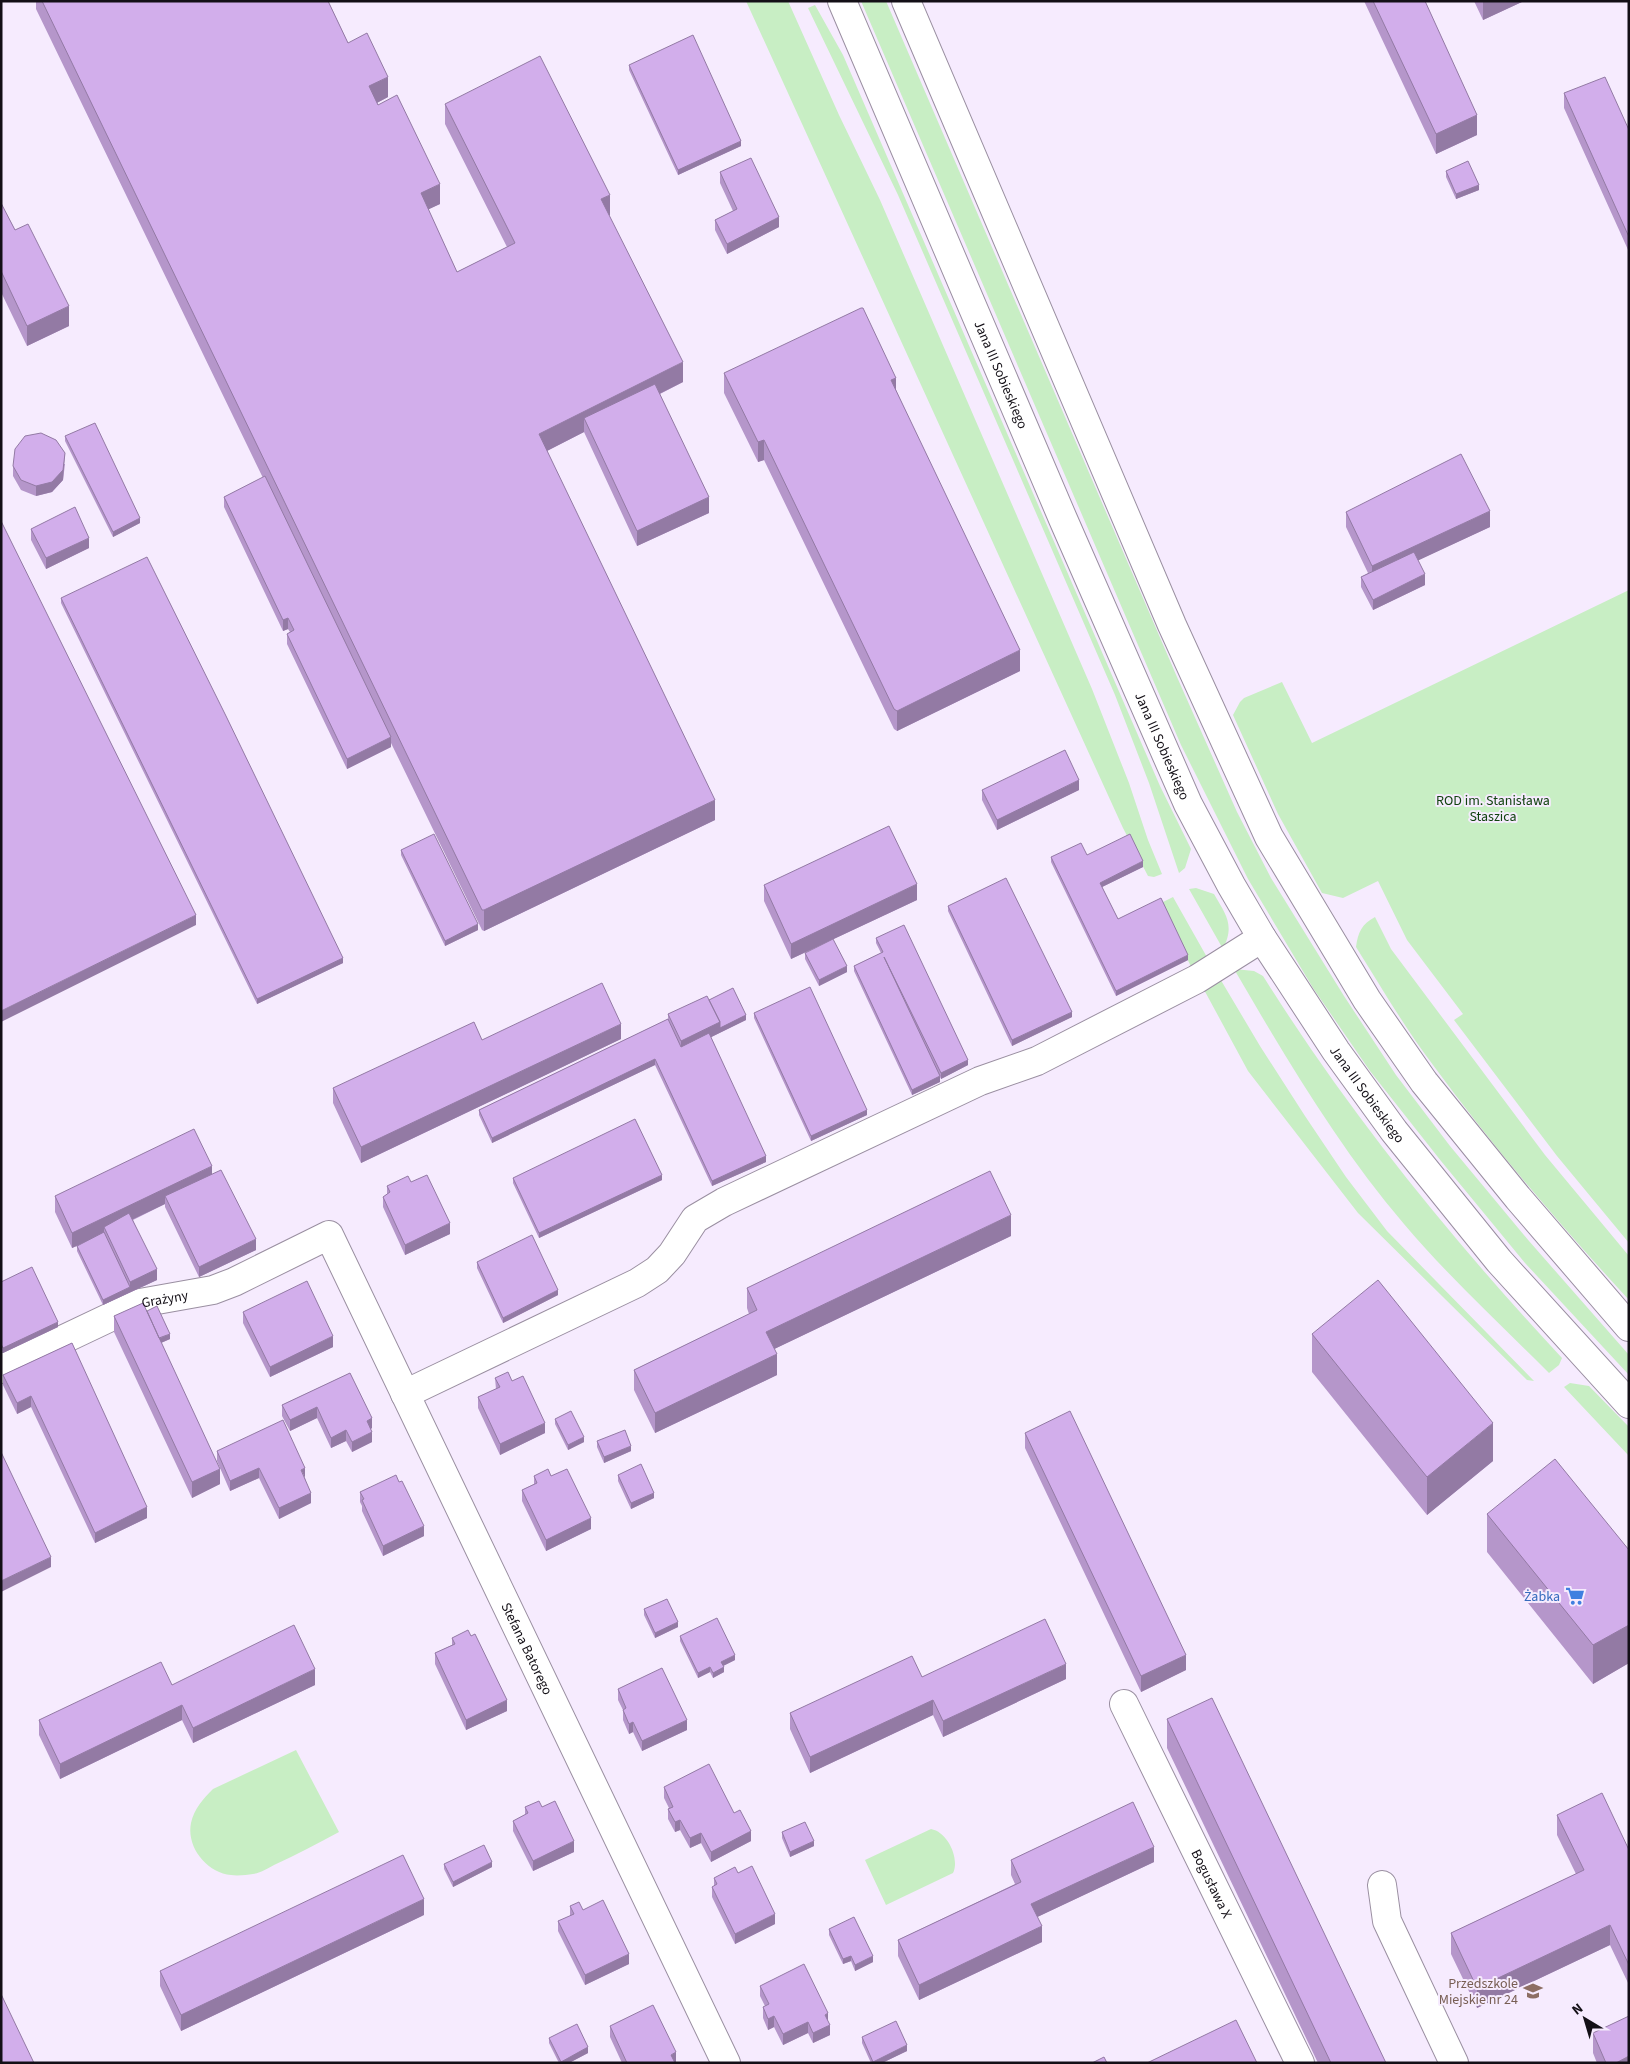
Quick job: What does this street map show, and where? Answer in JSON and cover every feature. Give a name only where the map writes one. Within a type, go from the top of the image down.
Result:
[{"type":"street","name":"Jana III Sobieskiego","points":[[842,1],[1063,519],[1206,841],[1262,938],[1336,1051],[1421,1165],[1499,1261],[1629,1404]]},
{"type":"street","points":[[906,1],[1172,625],[1269,837],[1367,1000],[1424,1082],[1518,1198],[1629,1327]]},
{"type":"street","points":[[405,1394],[637,1283],[657,1270],[672,1254],[695,1219],[724,1202],[980,1081],[1037,1061],[1197,979],[1262,938]]},
{"type":"street","name":"Stefana Batorego","points":[[329,1235],[726,2063]]},
{"type":"street","name":"Grażyny","points":[[1,1369],[140,1303],[213,1290],[234,1282],[329,1235]]},
{"type":"street","name":"Bogusława X","points":[[1124,1704],[1300,2063]]},
{"type":"street","points":[[1382,1885],[1388,1921],[1454,2063]]},
{"type":"green space","points":[[746,1],[788,1],[839,115],[880,200],[1092,689],[1162,874],[1154,877],[1148,876],[1123,828]]},
{"type":"green space","points":[[861,1],[886,1],[1177,677],[1237,812],[1271,878],[1344,996],[1396,1075],[1450,1146],[1529,1241],[1629,1355],[1629,1375],[1525,1263],[1370,1071],[1313,988],[1248,879],[1181,745]]},
{"type":"green space","points":[[815,5],[843,55],[1160,786],[1191,849],[1185,868],[1179,873],[1149,783],[1115,695],[898,195],[808,8]]},
{"type":"green space","name":"ROD im. Stanisława Staszica","points":[[1629,590],[1629,1243],[1557,1156],[1454,1020],[1463,1014],[1407,940],[1378,881],[1343,898],[1322,893],[1278,814],[1233,715],[1244,698],[1282,682],[1312,743]]},
{"type":"green space","points":[[1196,888],[1214,894],[1225,914],[1229,927],[1227,941],[1223,949],[1189,889]]},
{"type":"green space","points":[[1173,897],[1208,959],[1193,971],[1161,903]]},
{"type":"green space","points":[[1375,917],[1391,949],[1545,1155],[1629,1256],[1629,1300],[1503,1156],[1456,1096],[1403,1022],[1356,947],[1361,929]]},
{"type":"green space","points":[[1234,969],[1254,971],[1263,976],[1296,1027],[1366,1126],[1481,1268],[1562,1358],[1559,1365],[1549,1373],[1438,1262],[1380,1195],[1313,1100]]},
{"type":"green space","points":[[1219,977],[1305,1116],[1346,1177],[1387,1231],[1534,1381],[1527,1380],[1358,1213],[1248,1071],[1202,986]]},
{"type":"green space","points":[[1570,1383],[1589,1386],[1629,1427],[1629,1456],[1564,1387]]},
{"type":"green space","points":[[296,1750],[339,1832],[256,1873],[231,1875],[222,1873],[206,1864],[195,1849],[190,1832],[192,1818],[202,1800],[213,1789]]},
{"type":"green space","points":[[931,1829],[943,1835],[951,1847],[955,1861],[953,1873],[886,1905],[865,1860]]},
{"type":"building","points":[[42,1],[328,1],[348,43],[367,33],[388,77],[369,86],[378,105],[397,95],[440,184],[421,193],[457,272],[515,243],[445,104],[540,56],[610,195],[601,199],[683,362],[539,434],[715,800],[482,910]]},
{"type":"building","points":[[1373,1],[1425,1],[1477,115],[1436,134]]},
{"type":"building","points":[[693,35],[741,141],[678,170],[629,65]]},
{"type":"building","points":[[1605,77],[1629,130],[1629,237],[1564,93]]},
{"type":"building","points":[[751,158],[779,217],[727,244],[715,220],[737,209],[720,172]]},
{"type":"building","points":[[1468,161],[1479,185],[1456,194],[1446,171]]},
{"type":"building","points":[[1,203],[15,230],[28,224],[69,306],[27,326],[1,271]]},
{"type":"building","points":[[863,308],[896,378],[891,380],[1020,650],[897,711],[894,709],[764,440],[758,442],[724,373]]},
{"type":"building","points":[[655,384],[709,497],[637,531],[584,418]]},
{"type":"building","points":[[95,423],[140,518],[113,532],[65,436]]},
{"type":"building","points":[[41,433],[56,440],[65,453],[63,470],[52,482],[36,486],[21,480],[13,466],[15,449],[25,436]]},
{"type":"building","points":[[1461,454],[1490,511],[1372,566],[1346,512]]},
{"type":"building","points":[[265,476],[391,737],[347,759],[287,634],[294,630],[288,618],[283,620],[224,497]]},
{"type":"building","points":[[75,507],[89,538],[46,558],[31,529]]},
{"type":"building","points":[[1,521],[196,915],[1,1011]]},
{"type":"building","points":[[1414,552],[1425,574],[1373,600],[1361,577]]},
{"type":"building","points":[[147,557],[343,958],[257,999],[61,598]]},
{"type":"building","points":[[1065,750],[1079,780],[997,820],[982,790]]},
{"type":"building","points":[[889,826],[917,884],[791,944],[764,885]]},
{"type":"building","points":[[434,834],[478,924],[445,941],[401,850]]},
{"type":"building","points":[[1130,834],[1143,861],[1100,883],[1118,919],[1161,898],[1188,955],[1116,991],[1051,857],[1081,843],[1087,855]]},
{"type":"building","points":[[1006,878],[1072,1012],[1012,1040],[948,906]]},
{"type":"building","points":[[904,925],[968,1060],[941,1073],[884,957],[940,1076],[912,1090],[854,966],[883,952],[876,938]]},
{"type":"building","points":[[833,939],[847,966],[819,980],[805,953]]},
{"type":"building","points":[[602,983],[621,1024],[361,1147],[333,1088],[474,1022],[482,1040]]},
{"type":"building","points":[[810,987],[867,1110],[811,1136],[754,1013]]},
{"type":"building","points":[[733,988],[746,1015],[720,1028],[720,1022],[709,1000]]},
{"type":"building","points":[[707,996],[720,1022],[681,1041],[668,1014]]},
{"type":"building","points":[[668,1019],[681,1047],[709,1033],[766,1156],[712,1181],[655,1059],[492,1138],[479,1110]]},
{"type":"building","points":[[635,1119],[662,1175],[539,1233],[513,1178]]},
{"type":"building","points":[[194,1129],[212,1166],[72,1233],[55,1196]]},
{"type":"building","points":[[221,1170],[256,1239],[199,1267],[165,1196]]},
{"type":"building","points":[[990,1171],[1011,1215],[766,1332],[777,1354],[655,1413],[634,1370],[757,1310],[747,1288]]},
{"type":"building","points":[[427,1175],[450,1223],[405,1245],[383,1197],[390,1192],[387,1186],[408,1176],[411,1182]]},
{"type":"building","points":[[129,1213],[157,1269],[130,1282],[104,1227]]},
{"type":"building","points":[[104,1232],[130,1287],[103,1300],[77,1246]]},
{"type":"building","points":[[532,1235],[558,1290],[503,1318],[477,1262]]},
{"type":"building","points":[[32,1267],[58,1322],[3,1348],[1,1344],[1,1282]]},
{"type":"building","points":[[1378,1280],[1493,1423],[1427,1477],[1312,1334]]},
{"type":"building","points":[[307,1281],[333,1336],[270,1367],[243,1312]]},
{"type":"building","points":[[143,1303],[220,1469],[192,1482],[114,1316]]},
{"type":"building","points":[[157,1306],[170,1334],[159,1338],[147,1311]]},
{"type":"building","points":[[72,1343],[147,1507],[95,1533],[31,1396],[17,1403],[3,1375]]},
{"type":"building","points":[[508,1372],[512,1381],[523,1376],[545,1423],[500,1444],[478,1397],[500,1387],[495,1378]]},
{"type":"building","points":[[350,1373],[372,1418],[367,1421],[372,1432],[352,1442],[346,1430],[331,1438],[317,1407],[290,1420],[282,1405]]},
{"type":"building","points":[[571,1411],[584,1437],[568,1445],[555,1419]]},
{"type":"building","points":[[1070,1411],[1186,1655],[1141,1676],[1025,1433]]},
{"type":"building","points":[[283,1420],[305,1468],[301,1470],[311,1493],[279,1508],[259,1468],[230,1481],[217,1451]]},
{"type":"building","points":[[625,1430],[631,1446],[604,1457],[597,1441]]},
{"type":"building","points":[[1,1452],[51,1557],[1,1581]]},
{"type":"building","points":[[1555,1459],[1629,1550],[1629,1625],[1593,1645],[1487,1514]]},
{"type":"building","points":[[641,1464],[654,1493],[631,1503],[618,1475]]},
{"type":"building","points":[[548,1469],[551,1476],[567,1469],[591,1518],[546,1540],[522,1490],[537,1483],[534,1476]]},
{"type":"building","points":[[396,1475],[399,1482],[402,1481],[424,1526],[383,1546],[360,1492]]},
{"type":"building","points":[[667,1599],[678,1622],[655,1633],[644,1609]]},
{"type":"building","points":[[717,1618],[735,1655],[721,1662],[724,1667],[713,1673],[710,1667],[698,1673],[680,1636]]},
{"type":"building","points":[[1045,1619],[1066,1664],[943,1721],[933,1700],[810,1757],[790,1713],[912,1656],[922,1677]]},
{"type":"building","points":[[294,1625],[315,1669],[193,1728],[182,1705],[60,1764],[39,1720],[161,1662],[172,1685]]},
{"type":"building","points":[[468,1630],[471,1636],[475,1634],[507,1700],[466,1720],[435,1653],[455,1644],[452,1638]]},
{"type":"building","points":[[662,1668],[687,1720],[642,1741],[633,1722],[629,1724],[623,1710],[626,1708],[618,1689]]},
{"type":"building","points":[[1212,1698],[1386,2063],[1331,2063],[1167,1719]]},
{"type":"building","points":[[709,1764],[734,1813],[740,1810],[751,1831],[711,1852],[701,1833],[690,1838],[680,1820],[675,1822],[668,1809],[673,1807],[664,1787]]},
{"type":"building","name":"Przedszkole Miejskie nr 24","points":[[1602,1793],[1629,1850],[1629,1965],[1610,1925],[1477,1988],[1451,1933],[1584,1870],[1557,1815]]},
{"type":"building","points":[[539,1801],[542,1807],[555,1801],[574,1841],[533,1861],[513,1821],[528,1813],[525,1807]]},
{"type":"building","points":[[1133,1802],[1154,1847],[1031,1904],[1042,1926],[919,1985],[898,1940],[1021,1882],[1011,1860]]},
{"type":"building","points":[[805,1822],[814,1841],[790,1852],[782,1832]]},
{"type":"building","points":[[484,1845],[492,1862],[453,1882],[444,1864]]},
{"type":"building","points":[[403,1855],[424,1899],[181,2015],[160,1971]]},
{"type":"building","points":[[752,1866],[775,1914],[735,1934],[712,1887],[717,1884],[714,1878],[735,1867],[738,1873]]},
{"type":"building","points":[[603,1900],[629,1954],[585,1975],[558,1921],[574,1914],[570,1906],[579,1902],[583,1910]]},
{"type":"building","points":[[854,1917],[873,1956],[855,1965],[851,1956],[843,1959],[829,1929]]},
{"type":"building","points":[[804,1964],[828,2013],[825,2015],[830,2025],[813,2033],[808,2022],[783,2034],[774,2016],[768,2019],[763,2007],[769,2004],[760,1986]]},
{"type":"building","points":[[1,1994],[34,2063],[1,2063]]},
{"type":"building","points":[[653,2005],[676,2052],[671,2055],[675,2063],[627,2063],[610,2026]]},
{"type":"building","points":[[1629,2016],[1629,2056],[1616,2063],[1606,2063],[1593,2033]]},
{"type":"building","points":[[1236,2020],[1257,2063],[1147,2063]]},
{"type":"building","points":[[896,2021],[907,2045],[873,2062],[862,2037]]},
{"type":"building","points":[[577,2024],[588,2047],[561,2062],[549,2038]]},
{"type":"building","points":[[1104,2057],[1107,2063],[1092,2063]]},
{"type":"place","name":"Żabka","points":[[1575,1596]]},
{"type":"place","name":"Przedszkole Miejskie nr 24","points":[[1533,1991]]}]
